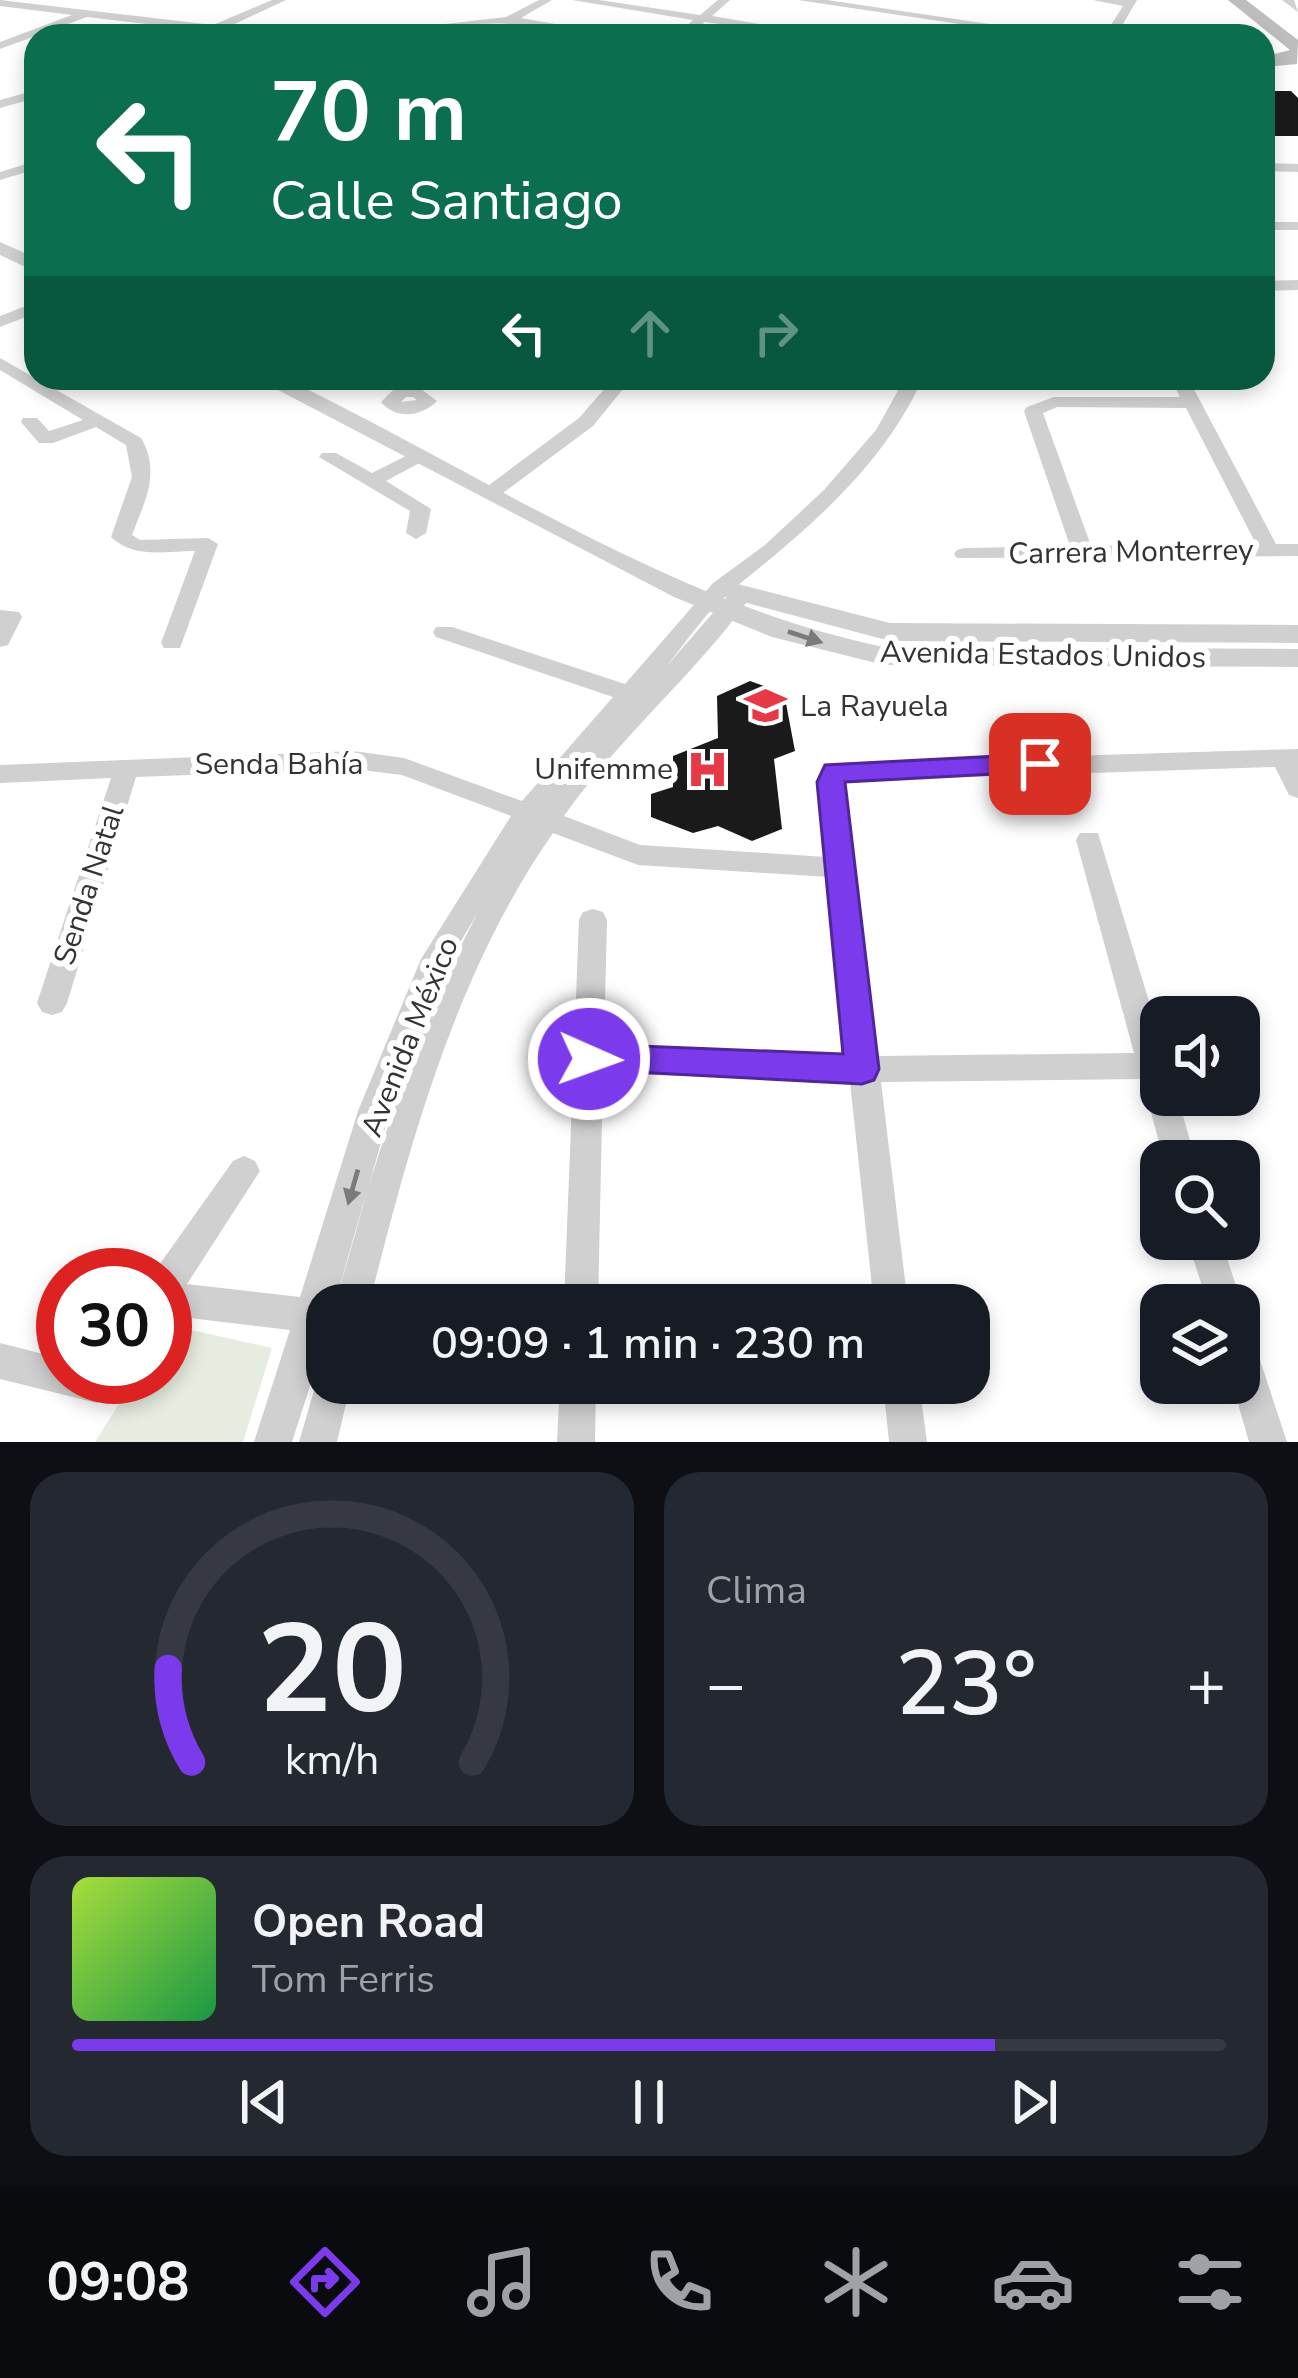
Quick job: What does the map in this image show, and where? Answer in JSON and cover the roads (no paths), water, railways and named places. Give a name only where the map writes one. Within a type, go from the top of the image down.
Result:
[{"type":"main road","points":[[1236,0],[1266,24]]},
{"type":"main road","points":[[1268,0],[1298,24]]},
{"type":"street","points":[[64,24],[107,0]]},
{"type":"street","points":[[226,24],[281,0]]},
{"type":"street","points":[[509,20],[547,0]]},
{"type":"street","points":[[577,0],[744,24]]},
{"type":"street","points":[[696,24],[725,0]]},
{"type":"street","points":[[802,0],[976,24]]},
{"type":"street","points":[[889,24],[914,0]]},
{"type":"street","points":[[1098,0],[1132,2]]},
{"type":"street","points":[[1287,0],[1298,9]]},
{"type":"street","points":[[0,4],[181,24]]},
{"type":"street","points":[[195,11],[246,16]]},
{"type":"street","points":[[470,24],[509,20],[536,24]]},
{"type":"street","points":[[47,390],[134,442],[144,456],[144,471],[121,537],[136,545],[208,544],[172,643]]},
{"type":"street","name":"Avenida Estados Unidos","points":[[289,390],[565,534],[658,577],[890,632],[1298,634]]},
{"type":"street","points":[[492,492],[586,422],[612,390]]},
{"type":"street","name":"Avenida México","points":[[327,1284],[374,1111],[435,959],[538,815],[636,696],[808,516],[883,431],[907,390]]},
{"type":"street","points":[[1185,390],[1269,550]]},
{"type":"street","points":[[1083,553],[1033,411],[1039,405],[1192,403]]},
{"type":"street","points":[[30,422],[46,439],[99,420]]},
{"type":"street","points":[[372,482],[418,456]]},
{"type":"street","points":[[329,457],[421,509],[416,533]]},
{"type":"street","name":"Carrera Monterrey","points":[[964,554],[1298,550]]},
{"type":"street","name":"Avenida Estados Unidos","points":[[731,592],[793,634],[884,656],[1298,658]]},
{"type":"street","points":[[0,617],[11,617],[0,640]]},
{"type":"street","points":[[444,632],[636,696]]},
{"type":"street","points":[[888,1284],[831,782],[835,772],[1291,758],[1298,789]]},
{"type":"street","name":"Senda Bahía","points":[[0,774],[352,760],[404,767],[638,855],[842,868]]},
{"type":"street","name":"Senda Natal","points":[[52,1003],[127,767]]},
{"type":"street","name":"Avenida México","points":[[358,1284],[422,1059],[538,815]]},
{"type":"street","points":[[1089,840],[1140,1029]]},
{"type":"street","points":[[581,1284],[593,920]]},
{"type":"street","points":[[589,1059],[862,1069],[1140,1066]]},
{"type":"street","points":[[191,1248],[244,1171]]},
{"type":"street","points":[[192,1301],[306,1316]]},
{"type":"street","name":"Avenida México","points":[[273,1442],[306,1350]]},
{"type":"street","points":[[0,1361],[36,1370]]},
{"type":"street","points":[[319,1442],[328,1404]]},
{"type":"street","points":[[576,1442],[577,1404]]},
{"type":"street","points":[[903,1404],[908,1442]]},
{"type":"street","points":[[1256,1404],[1268,1442]]},
{"type":"place","name":"La Rayuela","points":[[766,706]]},
{"type":"place","name":"Unifemme","points":[[707,769]]}]
